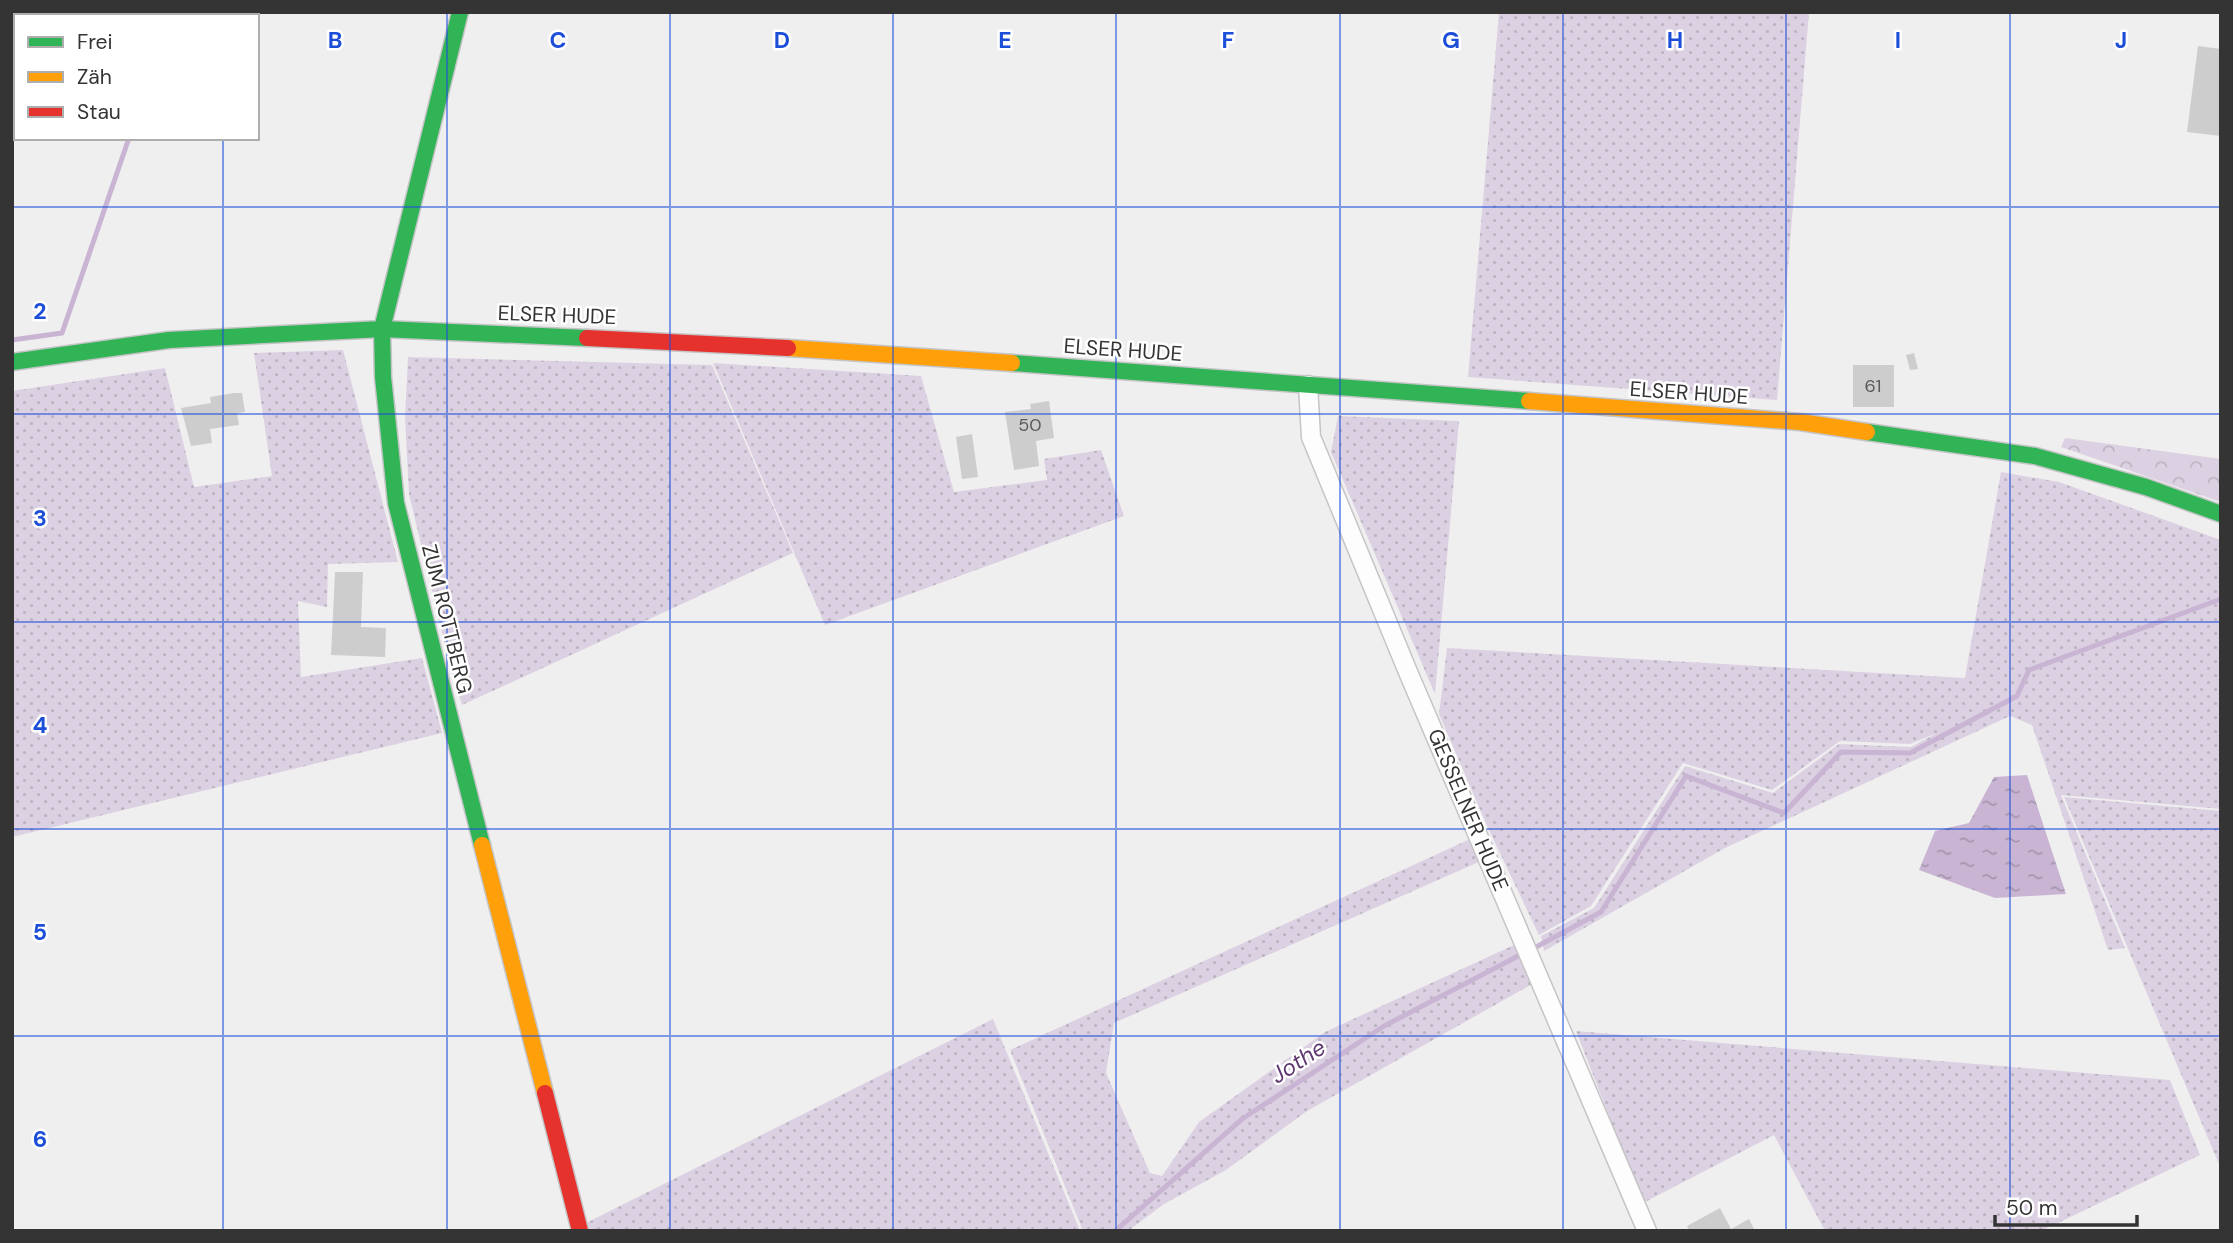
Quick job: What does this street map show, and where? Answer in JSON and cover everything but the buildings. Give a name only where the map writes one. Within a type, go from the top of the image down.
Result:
[{"type":"street","name":"ZUM ROTTBERG","points":[[460,12],[382,329],[383,377],[396,503],[580,1231]]},
{"type":"street","name":"ELSER HUDE","points":[[12,362],[169,340],[382,329],[713,342],[1800,422],[2035,456],[2146,487],[2221,514]]},
{"type":"street","name":"GESSELNER HUDE","points":[[1308,385],[1311,437],[1408,672],[1647,1231]]},
{"type":"green space","points":[[1499,12],[1809,12],[1777,400],[1468,377]]},
{"type":"green space","points":[[343,350],[398,562],[328,564],[327,607],[298,601],[301,677],[422,658],[442,733],[12,837],[12,391],[165,368],[194,487],[272,476],[254,353]]},
{"type":"green space","points":[[408,357],[712,365],[793,553],[462,705],[409,494],[405,417]]},
{"type":"green space","points":[[713,363],[921,376],[954,492],[1047,480],[1044,459],[1101,450],[1124,516],[825,625]]},
{"type":"green space","points":[[1338,416],[1459,421],[1435,694],[1331,452]]},
{"type":"green space","points":[[2065,438],[2221,459],[2221,502],[2061,447]]},
{"type":"green space","points":[[2001,472],[2059,482],[2221,540],[2221,809],[2061,795],[2125,948],[2108,950],[2032,725],[2010,716],[1725,848],[1544,951],[1541,936],[1594,908],[1685,766],[1773,793],[1839,744],[1911,747],[1937,733],[1910,744],[1840,741],[1772,790],[1683,763],[1591,906],[1539,935],[1488,828],[1439,714],[1447,648],[1965,678]]},
{"type":"green space","points":[[2064,797],[2221,811],[2221,1169]]},
{"type":"green space","points":[[1470,839],[1481,861],[1114,1023],[1106,1073],[1150,1173],[1162,1176],[1199,1122],[1325,1032],[1514,945],[1534,983],[1307,1111],[1226,1170],[1164,1204],[1128,1231],[1083,1231],[1010,1050]]},
{"type":"green space","points":[[993,1019],[1080,1231],[588,1231],[586,1223]]},
{"type":"green space","points":[[1576,1031],[2170,1080],[2200,1155],[2041,1231],[1825,1231],[1774,1135],[1643,1203]]},
{"type":"water","points":[[2027,775],[2066,894],[1995,898],[1919,870],[1935,831],[1969,823],[1994,777]]},
{"type":"waterway","points":[[12,340],[62,333],[128,140]]},
{"type":"waterway","points":[[1538,946],[1601,912],[1686,776],[1784,813],[1841,752],[1910,753],[2017,696],[2029,670],[2221,599]]},
{"type":"waterway","name":"Jothe","points":[[1115,1231],[1242,1119],[1384,1026],[1522,954]]},
{"type":"traffic: fast","points":[[460,12],[382,329],[383,377],[396,503],[482,845]]},
{"type":"traffic: fast","points":[[12,362],[169,340],[382,329],[587,338]]},
{"type":"traffic: fast","points":[[1012,363],[1529,401]]},
{"type":"traffic: fast","points":[[1867,432],[2035,456],[2146,487],[2221,514]]},
{"type":"traffic: slow","points":[[788,348],[1012,363]]},
{"type":"traffic: slow","points":[[1529,401],[1800,422],[1867,432]]},
{"type":"traffic: slow","points":[[482,845],[545,1093]]},
{"type":"traffic: jam","points":[[587,338],[788,348]]},
{"type":"traffic: jam","points":[[545,1093],[580,1231]]}]
